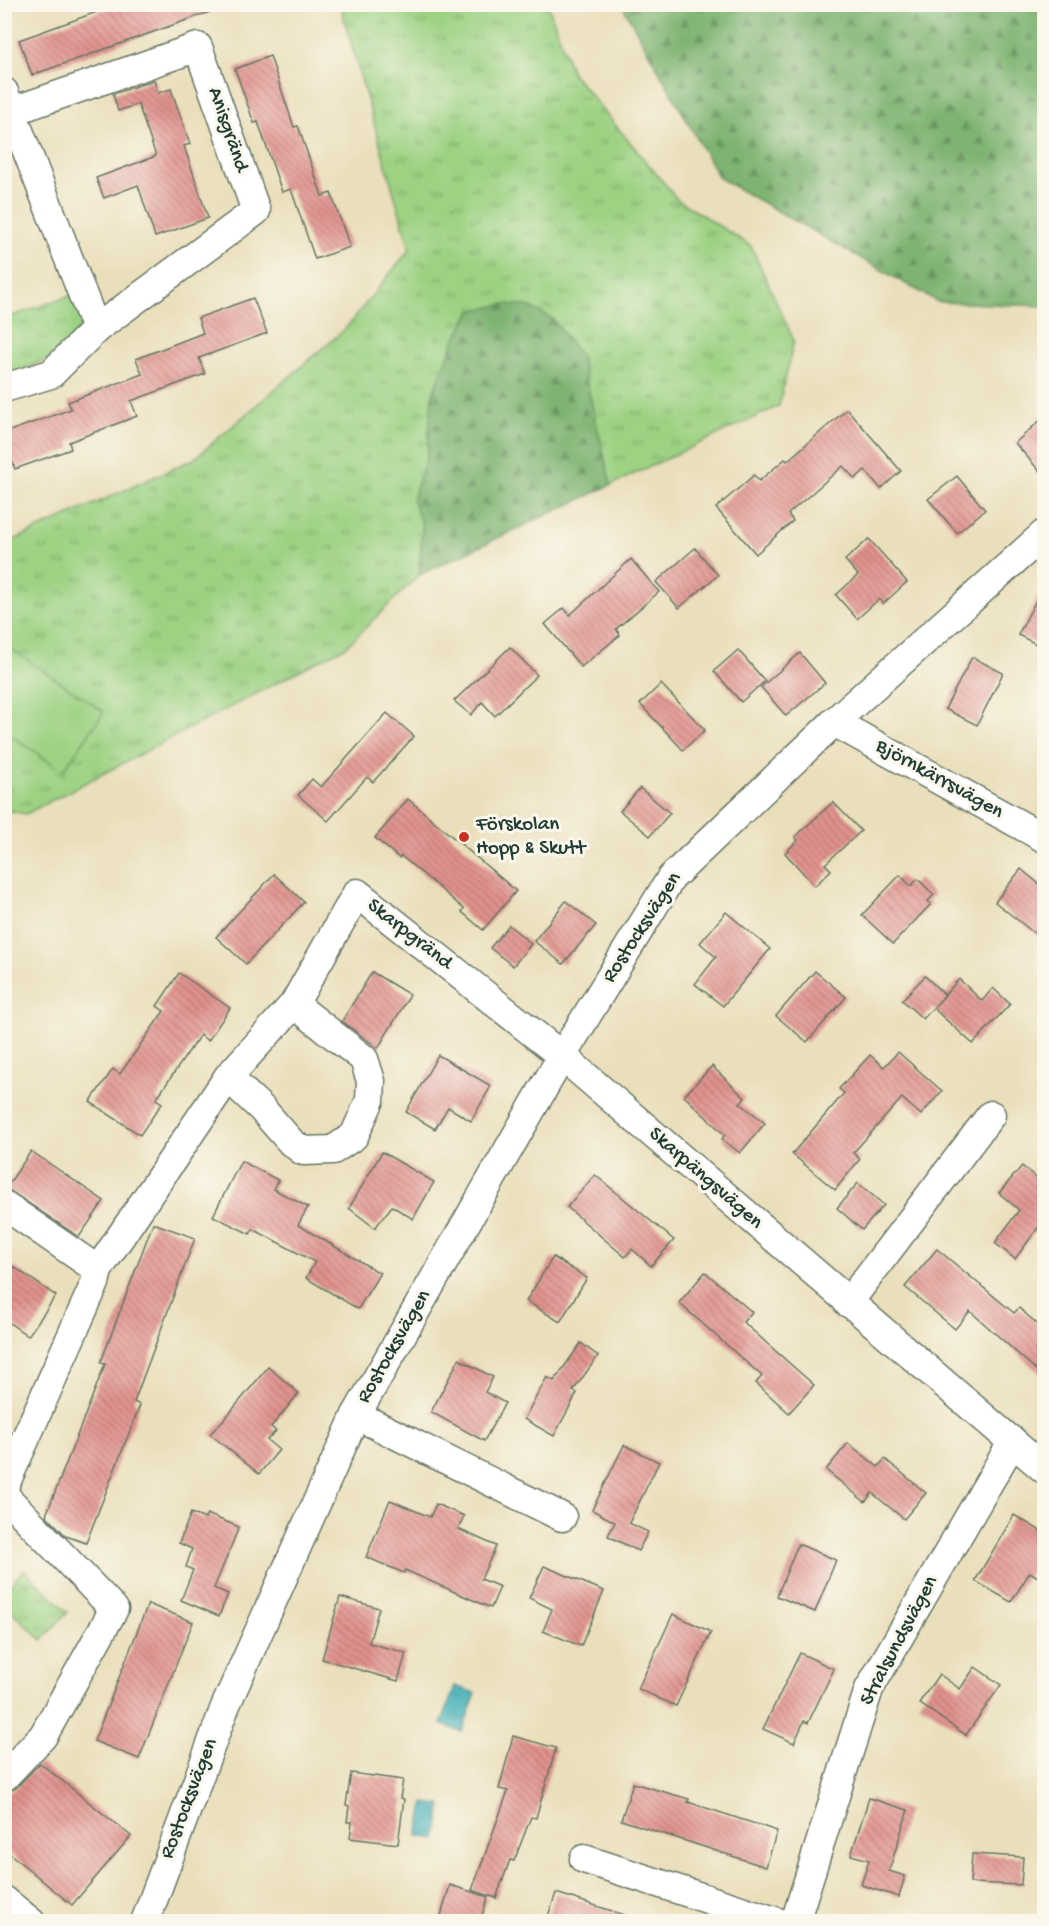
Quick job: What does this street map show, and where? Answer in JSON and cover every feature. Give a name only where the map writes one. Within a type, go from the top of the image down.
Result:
[{"type":"street","name":"Anisgränd","points":[[4,388],[51,374],[96,329],[256,211],[198,47],[7,106],[96,329]]},
{"type":"street","name":"Rostocksvägen","points":[[145,1922],[225,1707],[356,1415],[562,1056],[671,878],[834,722],[1044,534]]},
{"type":"street","name":"Björnkärrsvägen","points":[[834,722],[1044,838]]},
{"type":"street","name":"Skarpgränd","points":[[4,1487],[95,1283],[98,1270],[228,1077],[294,1004],[357,893],[562,1056]]},
{"type":"street","points":[[228,1077],[262,1109],[291,1142],[303,1151],[333,1150],[354,1136],[370,1100],[371,1081],[364,1059],[294,1004]]},
{"type":"street","name":"Skarpängsvägen","points":[[562,1056],[1044,1469]]},
{"type":"street","points":[[848,1303],[991,1115]]},
{"type":"street","points":[[4,1205],[98,1270]]},
{"type":"street","name":"Rostocksvägen","points":[[356,1415],[562,1516]]},
{"type":"street","name":"Stralsundsvägen","points":[[795,1922],[869,1689],[1013,1441]]},
{"type":"street","points":[[4,1496],[114,1609],[43,1736],[4,1776]]},
{"type":"street","points":[[584,1858],[778,1922]]},
{"type":"street","points":[[4,1900],[31,1922]]},
{"type":"green space","points":[[348,4],[548,5],[572,73],[678,200],[751,246],[794,341],[779,406],[611,485],[581,357],[553,319],[529,306],[504,304],[471,311],[453,343],[432,396],[427,456],[412,500],[422,525],[419,575],[347,646],[26,814],[5,810],[5,544],[194,459],[345,329],[410,249],[342,12]]},
{"type":"green space","points":[[622,5],[1044,5],[1044,306],[938,302],[719,178]]},
{"type":"green space","points":[[75,294],[86,320],[57,355],[5,377],[4,319]]},
{"type":"green space","points":[[504,304],[529,306],[553,319],[581,357],[611,485],[419,575],[422,525],[412,500],[427,456],[432,396],[453,343],[471,311]]},
{"type":"green space","points":[[4,644],[104,712],[63,771],[5,731]]},
{"type":"green space","points":[[24,1570],[68,1612],[42,1640],[5,1605],[5,1591]]},
{"type":"water","points":[[455,1686],[476,1693],[462,1732],[441,1724]]},
{"type":"water","points":[[424,1803],[442,1805],[436,1839],[418,1836]]},
{"type":"building","points":[[119,4],[220,4],[221,8],[32,75],[19,40]]},
{"type":"building","points":[[270,56],[294,127],[298,126],[322,196],[331,193],[350,247],[315,259],[291,189],[282,192],[258,122],[254,123],[235,69]]},
{"type":"building","points":[[154,80],[158,93],[171,89],[190,144],[184,146],[208,218],[155,237],[138,185],[104,198],[96,178],[156,156],[138,104],[118,111],[113,94]]},
{"type":"building","points":[[253,298],[267,333],[199,358],[205,374],[131,401],[137,416],[69,442],[71,449],[15,469],[4,440],[4,433],[71,409],[68,402],[142,374],[136,359],[203,333],[198,318]]},
{"type":"building","points":[[847,409],[901,471],[881,489],[865,470],[855,479],[843,466],[788,514],[793,521],[756,554],[716,508],[754,475],[759,481],[785,459],[787,461]]},
{"type":"building","points":[[1044,417],[1044,476],[1015,443]]},
{"type":"building","points":[[957,476],[985,510],[957,533],[928,499]]},
{"type":"building","points":[[869,539],[907,582],[883,604],[879,599],[857,619],[836,595],[858,575],[845,560]]},
{"type":"building","points":[[695,548],[718,575],[679,608],[656,582]]},
{"type":"building","points":[[631,559],[659,592],[616,629],[620,635],[581,667],[545,624],[564,608],[570,615]]},
{"type":"building","points":[[1044,585],[1044,648],[1018,635]]},
{"type":"building","points":[[510,647],[537,675],[495,716],[482,702],[471,715],[454,701]]},
{"type":"building","points":[[738,650],[765,681],[741,702],[714,671]]},
{"type":"building","points":[[800,653],[825,683],[786,716],[761,687]]},
{"type":"building","points":[[972,657],[1003,673],[977,725],[945,709]]},
{"type":"building","points":[[661,684],[705,730],[683,750],[640,704]]},
{"type":"building","points":[[387,713],[414,736],[373,782],[367,777],[328,821],[298,795],[312,779],[321,787]]},
{"type":"building","points":[[640,788],[670,813],[650,836],[620,811]]},
{"type":"building","points":[[408,799],[516,891],[483,930],[462,912],[464,909],[429,879],[375,838]]},
{"type":"building","points":[[833,802],[861,831],[825,864],[831,870],[815,886],[785,853],[798,840],[795,837]]},
{"type":"building","points":[[1021,869],[1044,888],[1044,941],[995,902]]},
{"type":"building","points":[[274,874],[304,902],[246,964],[216,937]]},
{"type":"building","points":[[900,875],[911,886],[918,879],[934,895],[928,901],[931,904],[893,944],[862,915]]},
{"type":"building","points":[[566,901],[596,925],[563,964],[534,941]]},
{"type":"building","points":[[726,912],[770,949],[723,1006],[695,984],[716,957],[700,943]]},
{"type":"building","points":[[509,925],[531,944],[513,966],[490,948]]},
{"type":"building","points":[[815,971],[846,997],[807,1042],[776,1016]]},
{"type":"building","points":[[372,972],[410,995],[378,1048],[342,1021]]},
{"type":"building","points":[[179,973],[230,1008],[208,1041],[200,1035],[156,1099],[162,1103],[140,1135],[90,1102],[113,1069],[120,1074],[164,1011],[157,1006]]},
{"type":"building","points":[[925,976],[945,995],[959,979],[982,1001],[993,988],[1010,1004],[973,1044],[933,1008],[923,1019],[902,1000]]},
{"type":"building","points":[[898,1052],[942,1091],[921,1115],[902,1098],[853,1153],[860,1159],[835,1190],[792,1154],[844,1093],[839,1089],[870,1055],[884,1067]]},
{"type":"building","points":[[438,1055],[491,1086],[471,1121],[448,1107],[435,1129],[406,1112]]},
{"type":"building","points":[[712,1066],[745,1098],[740,1103],[765,1123],[740,1153],[722,1139],[725,1135],[684,1096]]},
{"type":"building","points":[[31,1151],[104,1201],[79,1237],[6,1188]]},
{"type":"building","points":[[382,1152],[434,1182],[413,1219],[392,1206],[375,1228],[349,1208]]},
{"type":"building","points":[[241,1161],[278,1180],[273,1189],[308,1207],[298,1225],[380,1273],[358,1309],[306,1278],[315,1262],[253,1229],[250,1234],[213,1216]]},
{"type":"building","points":[[1022,1166],[1044,1184],[1044,1220],[1015,1259],[995,1243],[1019,1210],[999,1193]]},
{"type":"building","points":[[595,1175],[674,1240],[651,1266],[632,1249],[625,1257],[567,1207]]},
{"type":"building","points":[[858,1183],[884,1205],[862,1230],[837,1208]]},
{"type":"building","points":[[153,1223],[195,1238],[134,1402],[140,1405],[86,1543],[66,1536],[46,1515],[105,1364],[101,1362]]},
{"type":"building","points":[[937,1249],[1014,1313],[1019,1308],[1044,1330],[1044,1377],[970,1311],[955,1329],[905,1287]]},
{"type":"building","points":[[553,1257],[587,1278],[560,1322],[526,1301]]},
{"type":"building","points":[[4,1260],[56,1296],[28,1336],[4,1319]]},
{"type":"building","points":[[705,1272],[752,1312],[743,1322],[814,1385],[789,1413],[756,1383],[762,1376],[679,1303]]},
{"type":"building","points":[[581,1343],[598,1356],[573,1391],[577,1393],[554,1436],[524,1419],[547,1377],[554,1381]]},
{"type":"building","points":[[459,1359],[493,1377],[485,1392],[505,1403],[484,1441],[431,1412]]},
{"type":"building","points":[[268,1367],[299,1393],[271,1427],[276,1431],[267,1440],[279,1450],[259,1474],[210,1434]]},
{"type":"building","points":[[848,1443],[878,1467],[885,1459],[926,1493],[904,1519],[872,1493],[865,1502],[826,1470]]},
{"type":"building","points":[[624,1445],[659,1462],[629,1523],[648,1532],[638,1551],[608,1536],[615,1522],[592,1510]]},
{"type":"building","points":[[390,1500],[430,1517],[436,1504],[464,1516],[458,1529],[496,1546],[481,1579],[500,1587],[491,1608],[405,1570],[404,1573],[366,1557]]},
{"type":"building","points":[[191,1513],[205,1519],[207,1514],[239,1527],[214,1588],[228,1594],[219,1616],[181,1600],[193,1570],[186,1567],[192,1549],[179,1543]]},
{"type":"building","points":[[1014,1515],[1044,1533],[1044,1581],[1030,1572],[1011,1602],[975,1581]]},
{"type":"building","points":[[798,1544],[836,1560],[815,1612],[777,1596]]},
{"type":"building","points":[[544,1566],[604,1591],[581,1646],[543,1631],[552,1609],[529,1598]]},
{"type":"building","points":[[340,1597],[379,1608],[369,1643],[406,1653],[398,1681],[322,1659]]},
{"type":"building","points":[[148,1604],[193,1622],[139,1759],[94,1741]]},
{"type":"building","points":[[673,1614],[711,1632],[676,1706],[638,1689]]},
{"type":"building","points":[[800,1653],[834,1669],[808,1723],[804,1721],[794,1743],[763,1729]]},
{"type":"building","points":[[975,1667],[1001,1685],[966,1735],[919,1703],[939,1674],[960,1689]]},
{"type":"building","points":[[513,1736],[556,1748],[536,1818],[531,1817],[514,1861],[510,1860],[496,1898],[472,1890],[508,1791],[499,1789]]},
{"type":"building","points":[[40,1763],[131,1836],[72,1905],[4,1849],[4,1793],[16,1788]]},
{"type":"building","points":[[351,1773],[403,1780],[400,1798],[404,1799],[398,1844],[350,1838],[352,1822],[347,1822],[349,1806],[346,1805]]},
{"type":"building","points":[[633,1783],[689,1799],[688,1802],[777,1831],[766,1867],[621,1820]]},
{"type":"building","points":[[869,1798],[908,1810],[889,1871],[905,1876],[899,1897],[861,1885],[869,1860],[851,1855]]},
{"type":"building","points":[[972,1854],[1023,1857],[1021,1885],[970,1883]]},
{"type":"building","points":[[450,1885],[488,1897],[480,1922],[439,1922]]},
{"type":"building","points":[[556,1893],[631,1917],[630,1922],[546,1922]]},
{"type":"place","name":"Förskolan Hopp & Skutt","points":[[464,837]]}]
